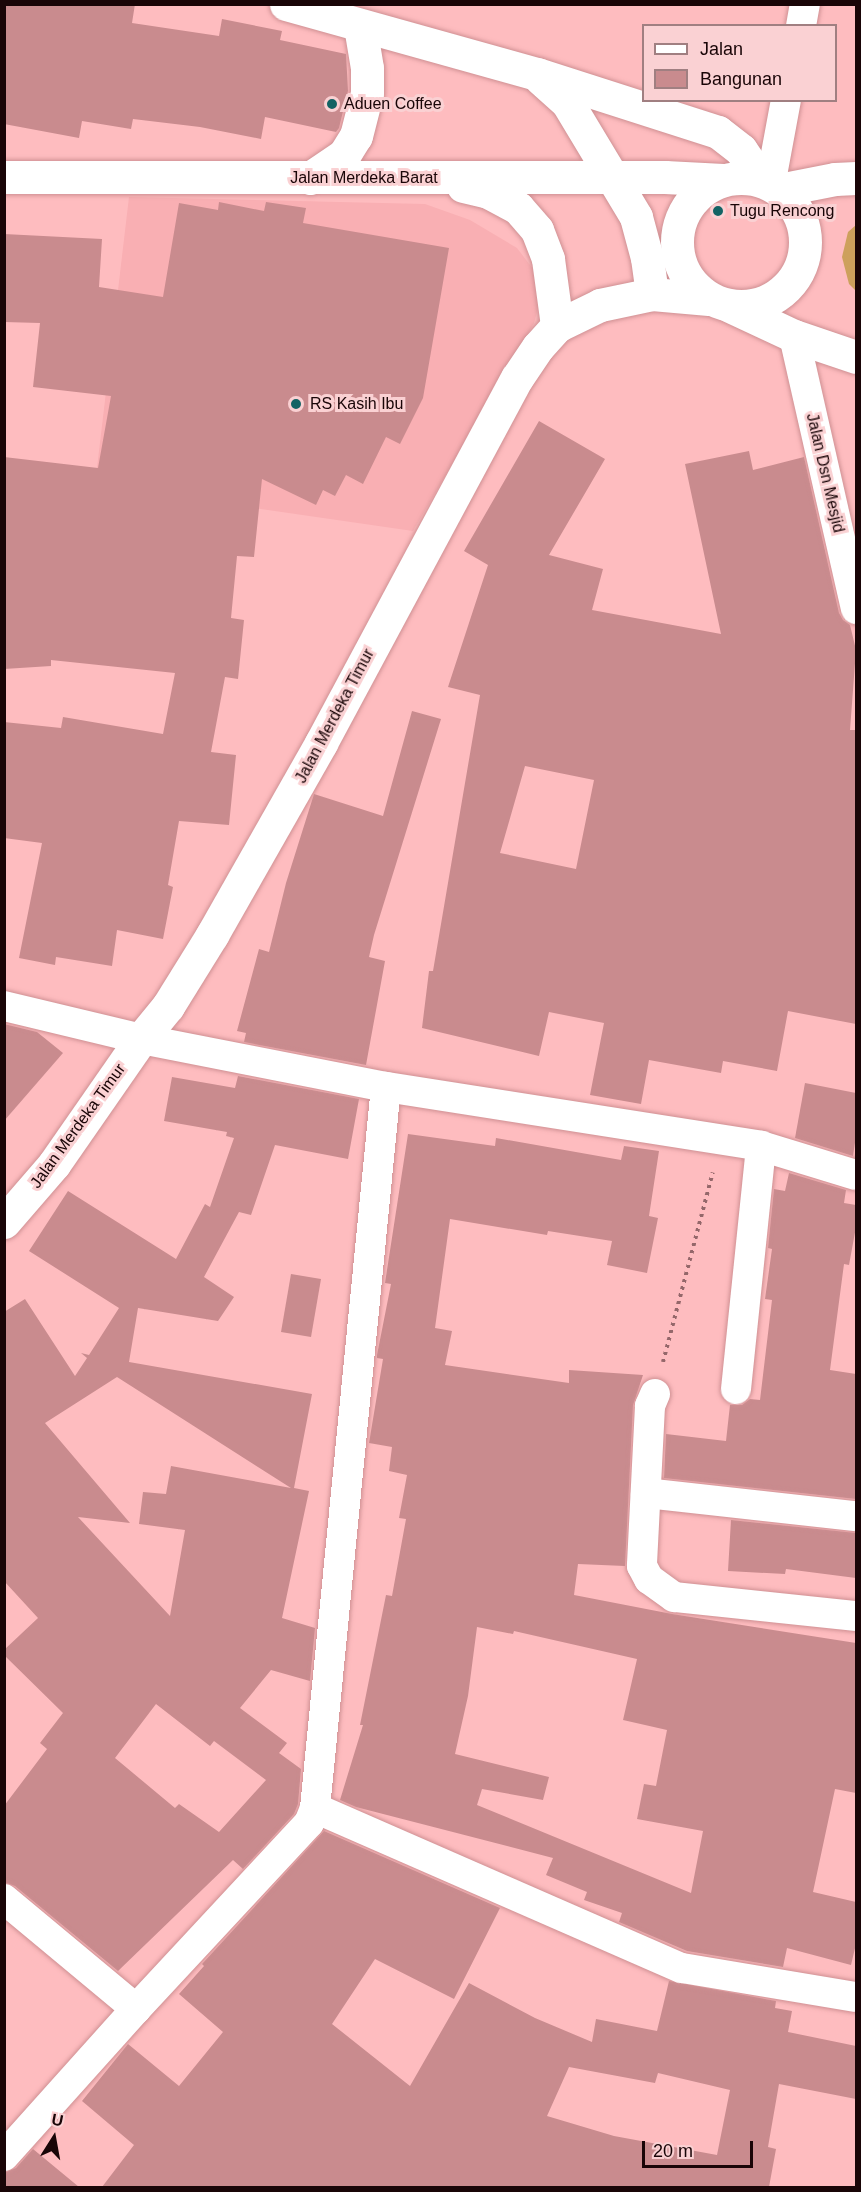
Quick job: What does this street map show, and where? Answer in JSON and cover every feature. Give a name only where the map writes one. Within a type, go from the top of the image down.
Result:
[{"type":"main road","points":[[286,4],[352,17],[718,132],[741,150],[770,186],[794,204],[802,221],[806,240],[804,260],[796,278],[783,292],[766,303],[719,302]]},
{"type":"main road","points":[[310,178],[344,155],[356,136],[367,93],[367,68],[352,17]]},
{"type":"main road","points":[[537,74],[567,102],[636,217],[647,258],[652,294]]},
{"type":"main road","name":"Jalan Merdeka Barat","points":[[4,177],[723,180]]},
{"type":"main road","points":[[426,178],[488,192],[518,208],[537,230],[548,260],[557,326]]},
{"type":"main road","points":[[856,178],[770,186],[744,178],[723,180],[703,189],[688,205],[678,224],[676,245],[680,266],[692,285],[719,302],[794,336],[856,357]]},
{"type":"main road","name":"Jalan Merdeka Timur","points":[[4,1222],[54,1164],[141,1039],[168,1006],[254,864],[517,378],[538,347],[557,326],[600,305],[652,294],[719,302]]},
{"type":"street","points":[[801,24],[805,4]]},
{"type":"street","points":[[770,186],[786,102]]},
{"type":"street","name":"Jalan Dsn Mesjid","points":[[794,336],[856,609]]},
{"type":"street","points":[[4,1005],[141,1039],[386,1087],[760,1146],[856,1175]]},
{"type":"street","points":[[4,2156],[309,1822],[315,1808],[386,1087]]},
{"type":"street","points":[[736,1389],[760,1146]]},
{"type":"street","points":[[655,1394],[650,1406],[642,1566],[649,1579],[659,1589],[674,1597],[856,1616]]},
{"type":"street","points":[[646,1493],[856,1516]]},
{"type":"street","points":[[315,1808],[682,1968],[856,1997]]},
{"type":"street","points":[[4,1899],[136,2009]]},
{"type":"path","points":[[655,1394],[722,1140]]},
{"type":"shaded area","name":"RS Kasih Ibu","points":[[129,197],[425,204],[470,220],[517,248],[536,273],[542,294],[534,323],[413,531],[95,485]]},
{"type":"shaded area","points":[[856,225],[856,291],[849,284],[842,257],[848,232]]},
{"type":"building","points":[[4,4],[135,4],[132,23],[219,36],[222,19],[282,31],[280,40],[346,54],[348,91],[339,128],[336,132],[265,117],[261,139],[200,127],[133,119],[131,129],[82,121],[79,138],[4,124]]},
{"type":"building","points":[[219,202],[264,211],[266,202],[306,208],[303,223],[449,248],[423,398],[400,444],[386,437],[363,484],[346,475],[335,496],[323,490],[316,505],[262,479],[254,557],[237,556],[231,618],[244,620],[238,679],[225,677],[211,752],[236,755],[229,825],[179,821],[168,885],[173,887],[163,939],[117,930],[112,966],[56,957],[55,965],[19,958],[42,843],[4,838],[4,722],[61,728],[63,717],[163,734],[175,673],[51,660],[51,666],[4,669],[4,457],[98,468],[111,396],[33,387],[40,323],[4,322],[4,234],[102,239],[99,287],[163,297],[179,203],[218,210]]},
{"type":"building","points":[[539,421],[605,459],[549,555],[603,569],[592,610],[721,634],[685,464],[749,451],[753,470],[804,457],[839,613],[850,625],[856,650],[850,730],[856,730],[856,1024],[788,1011],[777,1071],[723,1061],[721,1073],[649,1060],[641,1104],[590,1095],[604,1023],[549,1012],[539,1056],[422,1028],[429,971],[433,971],[480,695],[448,687],[488,565],[464,551]],"holes":[[[525,766],[594,780],[576,869],[500,853]]]},
{"type":"building","points":[[412,711],[441,719],[369,957],[385,961],[366,1065],[244,1042],[246,1033],[237,1031],[259,949],[269,952],[286,883],[314,794],[383,816]]},
{"type":"building","points":[[4,1024],[37,1032],[63,1053],[4,1121]]},
{"type":"building","points":[[238,1076],[359,1099],[348,1159],[275,1145],[251,1215],[239,1212],[204,1277],[234,1297],[218,1321],[138,1308],[129,1362],[312,1394],[294,1488],[309,1491],[282,1618],[315,1628],[310,1681],[271,1670],[240,1708],[287,1743],[279,1753],[301,1769],[298,1804],[294,1814],[243,1869],[233,1860],[118,1971],[15,1886],[4,1882],[4,1806],[47,1749],[40,1743],[63,1713],[4,1655],[4,1650],[38,1618],[4,1581],[4,1312],[25,1299],[75,1376],[87,1358],[81,1353],[89,1355],[119,1308],[29,1251],[68,1191],[176,1259],[205,1204],[210,1207],[234,1138],[226,1136],[227,1132],[164,1121],[172,1077],[235,1088]],"holes":[[[117,1377],[291,1488],[171,1466],[166,1494],[143,1492],[139,1524],[185,1530],[170,1616],[78,1517],[130,1523],[45,1423]],[[156,1704],[210,1746],[214,1741],[266,1780],[219,1832],[179,1804],[175,1808],[115,1758]]]},
{"type":"building","points":[[805,1083],[856,1093],[856,1136],[853,1156],[795,1138]]},
{"type":"building","points":[[408,1134],[495,1146],[496,1138],[621,1160],[624,1146],[659,1151],[649,1216],[658,1218],[647,1273],[607,1265],[612,1241],[548,1231],[547,1235],[450,1219],[435,1328],[452,1331],[445,1365],[569,1383],[569,1370],[643,1375],[633,1405],[625,1566],[578,1564],[574,1595],[672,1614],[856,1643],[856,1793],[835,1789],[813,1892],[856,1902],[856,1944],[851,1965],[787,1948],[783,1967],[687,1951],[619,1922],[622,1913],[584,1900],[587,1892],[546,1875],[553,1858],[356,1807],[340,1800],[363,1725],[360,1725],[386,1595],[392,1596],[406,1519],[399,1518],[407,1475],[389,1471],[392,1447],[369,1443],[383,1359],[377,1358],[377,1355],[391,1284],[385,1283]],"holes":[[[477,1627],[513,1634],[514,1631],[637,1659],[623,1720],[667,1730],[656,1786],[644,1784],[637,1819],[703,1831],[691,1893],[477,1805],[482,1789],[543,1800],[549,1777],[455,1754],[468,1696]]]},
{"type":"building","points":[[789,1173],[846,1190],[844,1203],[856,1205],[856,1227],[849,1265],[844,1264],[830,1370],[856,1374],[856,1499],[664,1478],[666,1434],[726,1441],[730,1405],[742,1405],[750,1399],[760,1400],[772,1300],[765,1299],[772,1249],[768,1248],[774,1189],[785,1191]]},
{"type":"building","points":[[291,1274],[321,1279],[311,1337],[281,1332]]},
{"type":"building","points":[[731,1520],[856,1533],[856,1578],[786,1569],[785,1574],[728,1571]]},
{"type":"building","points":[[324,1831],[500,1908],[454,1999],[375,1959],[332,2024],[410,2086],[469,1983],[535,2018],[592,2042],[596,2019],[657,2031],[669,1981],[776,2001],[775,2008],[792,2011],[788,2032],[856,2046],[856,2099],[779,2084],[768,2147],[776,2149],[769,2187],[102,2187],[134,2145],[82,2101],[128,2044],[179,2086],[223,2032],[179,1994],[204,1966],[202,1964]],"holes":[[[569,2067],[655,2083],[658,2073],[730,2090],[717,2155],[614,2136],[547,2116]]]},
{"type":"building","points":[[33,2149],[79,2187],[4,2187],[4,2173],[16,2168]]},
{"type":"place","name":"Aduen Coffee","points":[[332,104]]},
{"type":"place","name":"Tugu Rencong","points":[[718,211]]},
{"type":"place","name":"RS Kasih Ibu","points":[[296,404]]}]
